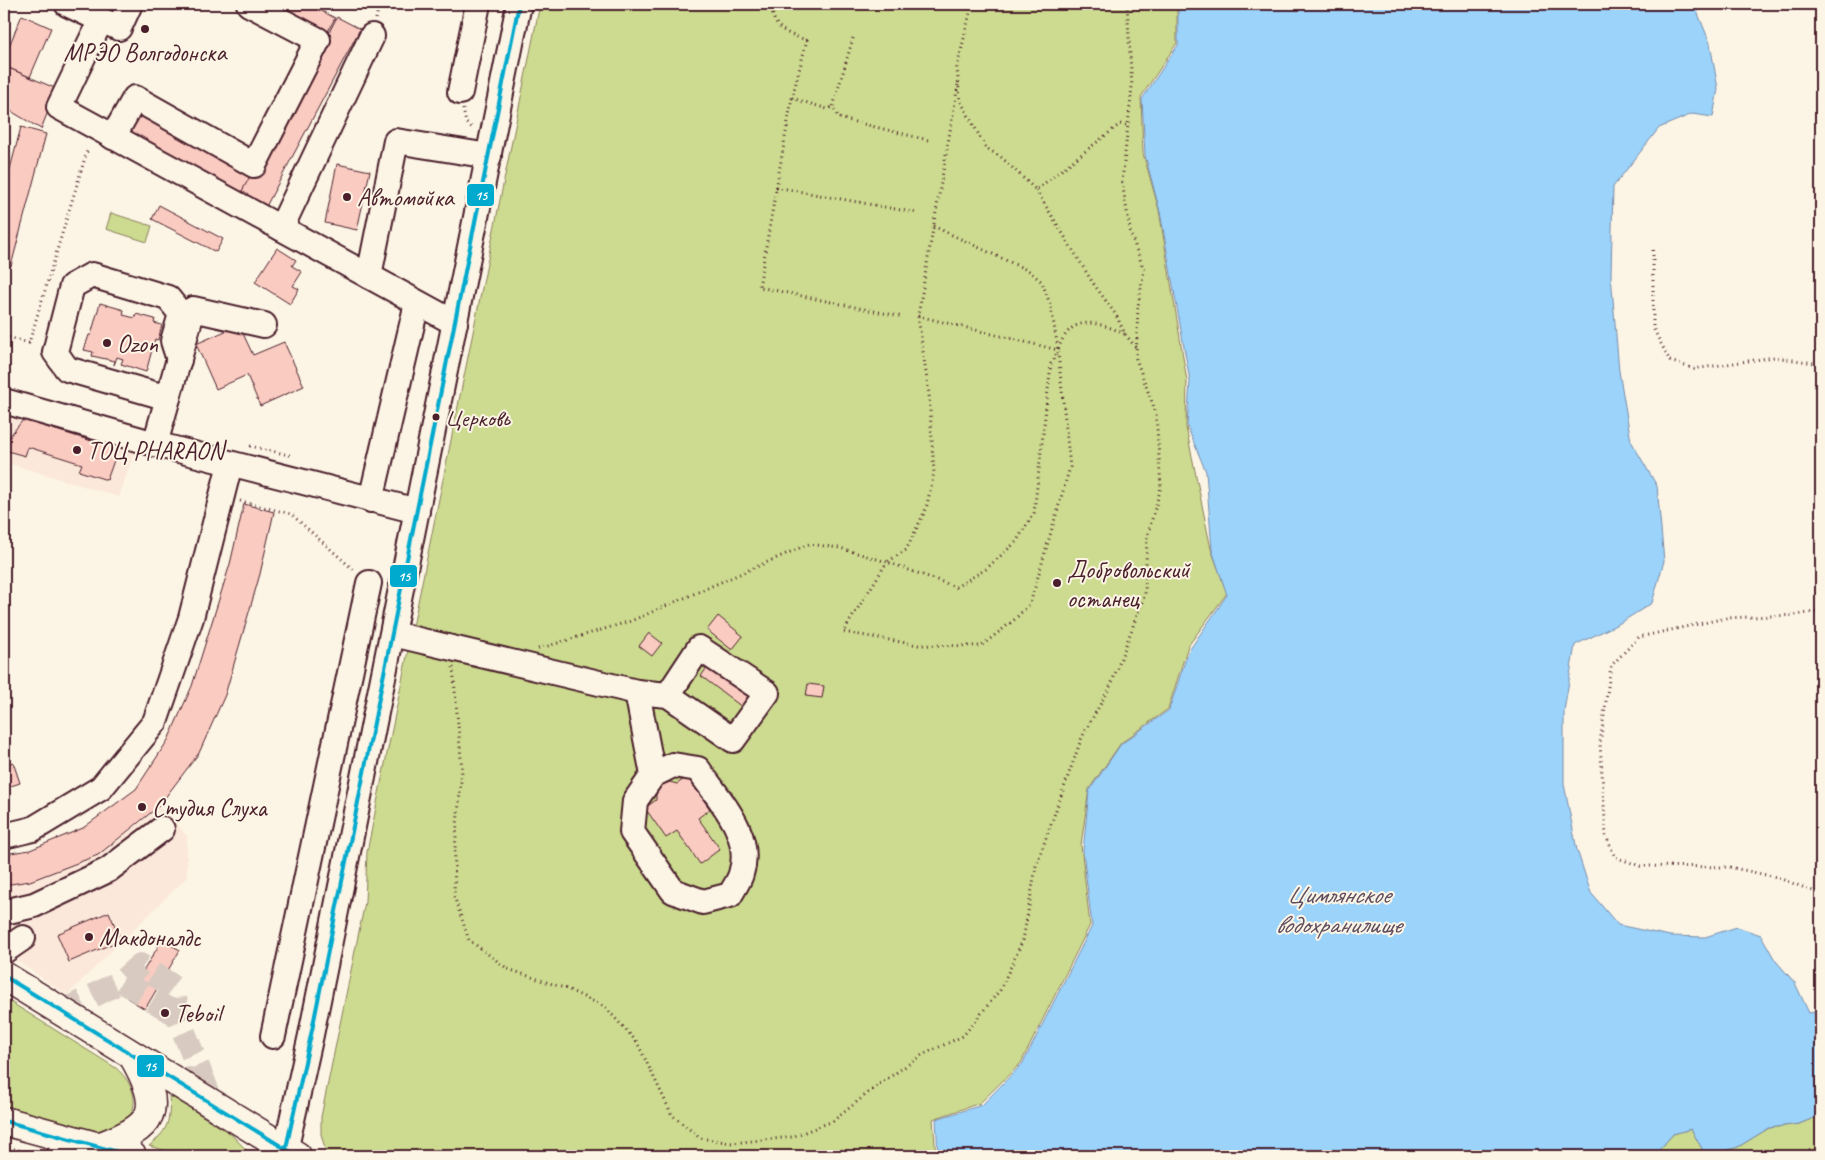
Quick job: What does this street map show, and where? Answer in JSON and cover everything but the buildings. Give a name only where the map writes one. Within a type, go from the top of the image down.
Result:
[{"type":"main road","points":[[4,976],[289,1153]]},
{"type":"main road","points":[[78,1148],[139,1129],[149,1113],[150,1096],[147,1081],[133,1056]]},
{"type":"main road","points":[[4,1121],[78,1148],[132,1156]]},
{"type":"street","points":[[67,4],[119,28],[130,4]]},
{"type":"street","points":[[113,137],[135,98],[254,165],[318,40],[248,4]]},
{"type":"street","points":[[460,92],[478,4]]},
{"type":"street","points":[[289,1153],[519,4]]},
{"type":"street","points":[[101,20],[59,107],[455,323]]},
{"type":"street","points":[[280,228],[372,36]]},
{"type":"street","points":[[369,276],[396,141],[490,150]]},
{"type":"street","points":[[168,398],[67,369],[55,352],[72,286],[92,275],[168,298],[181,314],[172,341],[179,360]]},
{"type":"street","points":[[372,500],[417,302]]},
{"type":"street","points":[[156,444],[193,309],[264,325]]},
{"type":"street","points":[[8,408],[417,511]]},
{"type":"street","points":[[4,836],[33,829],[101,788],[156,722],[191,618],[230,464]]},
{"type":"street","points":[[273,1036],[369,583]]},
{"type":"street","points":[[392,634],[637,692],[668,695]]},
{"type":"street","points":[[637,692],[653,775],[635,801],[632,832],[673,891],[703,902],[730,895],[741,874],[744,854],[741,833],[698,769],[674,765],[653,775]]},
{"type":"street","points":[[339,724],[373,731]]},
{"type":"street","points":[[4,912],[34,906],[108,870],[162,829]]},
{"type":"street","points":[[297,925],[332,933]]},
{"type":"street","points":[[4,952],[23,938]]},
{"type":"street","points":[[73,1006],[206,1086]]},
{"type":"path","points":[[772,4],[772,17],[778,27],[794,36],[807,40],[792,98],[759,287],[903,317]]},
{"type":"path","points":[[972,4],[956,68],[960,100],[986,148],[1001,157],[1036,190],[1092,282],[1116,314],[1125,334],[1137,349]]},
{"type":"path","points":[[451,649],[462,770],[455,848],[454,896],[469,940],[508,969],[567,988],[605,1007],[637,1042],[672,1115],[700,1138],[732,1143],[792,1137],[833,1121],[878,1085],[922,1055],[962,1036],[1000,990],[1024,940],[1040,857],[1082,737],[1111,685],[1145,594],[1148,537],[1161,487],[1156,413],[1136,359],[1138,306],[1144,270],[1131,236],[1122,182],[1132,87],[1127,4]]},
{"type":"path","points":[[853,38],[833,107],[838,118],[928,140]]},
{"type":"path","points":[[933,226],[1029,271],[1042,282],[1051,307],[1058,350],[1070,467],[1030,604],[1014,621],[981,646],[918,645],[843,632],[886,562],[906,550],[926,509],[934,473],[929,394],[918,316],[933,226],[958,85]]},
{"type":"path","points":[[460,92],[466,123],[490,150]]},
{"type":"path","points":[[792,98],[827,109],[833,107]]},
{"type":"path","points":[[1036,190],[1120,124],[1128,125]]},
{"type":"path","points":[[4,336],[29,344],[88,148]]},
{"type":"path","points":[[776,187],[918,213]]},
{"type":"path","points":[[1653,250],[1653,328],[1670,361],[1694,368],[1774,357],[1821,364]]},
{"type":"path","points":[[918,316],[1058,350]]},
{"type":"path","points":[[513,662],[545,645],[631,621],[809,544],[840,548],[956,587],[986,569],[1016,542],[1034,513],[1051,364],[1061,340],[1074,326],[1090,322],[1125,334]]},
{"type":"path","points":[[222,497],[291,514],[369,583]]},
{"type":"path","points":[[1821,611],[1795,615],[1726,618],[1639,637],[1611,666],[1600,743],[1606,836],[1615,857],[1640,866],[1729,867],[1776,877],[1821,894]]},
{"type":"path","points":[[4,1146],[40,1156]]},
{"type":"shaded area","points":[[4,406],[137,444],[119,497],[4,462]]},
{"type":"shaded area","points":[[159,808],[168,814],[187,836],[187,877],[67,995],[4,952],[4,886],[30,881],[98,855]]},
{"type":"green space","points":[[540,4],[1177,4],[1177,43],[1141,97],[1143,153],[1159,210],[1187,381],[1186,427],[1211,549],[1227,593],[1188,646],[1168,709],[1121,743],[1089,789],[1081,845],[1090,925],[1021,1063],[980,1103],[933,1119],[936,1156],[327,1156],[321,1134],[321,1117],[365,902],[367,852]]},
{"type":"green space","points":[[111,213],[152,226],[147,242],[106,229]]},
{"type":"green space","points":[[4,998],[116,1068],[125,1078],[134,1099],[129,1117],[111,1129],[97,1131],[4,1106]]},
{"type":"green space","points":[[169,1095],[231,1134],[252,1156],[186,1156],[149,1146],[160,1135],[167,1124],[169,1118]]},
{"type":"green space","points":[[1821,1115],[1821,1156],[1709,1156],[1738,1147],[1769,1128],[1799,1124]]},
{"type":"green space","points":[[1691,1129],[1706,1156],[1654,1156],[1673,1134]]},
{"type":"water","name":"Цимлянское водохранилище","points":[[1178,4],[1694,4],[1710,43],[1718,89],[1713,117],[1692,114],[1659,128],[1613,187],[1611,275],[1619,371],[1631,441],[1657,486],[1664,561],[1652,603],[1620,623],[1575,645],[1564,711],[1564,784],[1577,850],[1591,893],[1618,925],[1670,936],[1705,937],[1737,927],[1761,935],[1775,960],[1795,983],[1809,1013],[1821,1011],[1821,1115],[1799,1124],[1769,1128],[1738,1147],[1709,1156],[1706,1156],[1691,1129],[1673,1134],[1654,1156],[938,1156],[936,1119],[982,1105],[1023,1063],[1092,926],[1083,851],[1089,791],[1121,744],[1169,710],[1188,652],[1227,595],[1212,550],[1206,472],[1187,426],[1190,381],[1160,212],[1145,155],[1142,99],[1178,45]]},
{"type":"tunnel","points":[[61,1012],[122,981],[140,965],[174,987],[177,1015],[206,1087],[189,1079],[191,1088]]},
{"type":"tunnel","points":[[122,981],[177,1015]]},
{"type":"transit line","name":"15","points":[[286,1148],[311,1035],[519,4]]},
{"type":"transit line","name":"15","points":[[4,976],[297,1156]]},
{"type":"transit line","name":"15","points":[[4,1121],[132,1156]]},
{"type":"place","name":"МРЭО Волгодонска","points":[[145,29]]},
{"type":"place","name":"Автомойка","points":[[347,197]]},
{"type":"place","name":"Ozon","points":[[107,343]]},
{"type":"place","name":"Церковь","points":[[436,417]]},
{"type":"place","name":"ТОЦ PHARAON","points":[[77,450]]},
{"type":"place","name":"Добровольский останец","points":[[1057,583]]},
{"type":"place","name":"Студия Слуха","points":[[142,807]]},
{"type":"place","name":"Макдоналдс","points":[[89,937]]},
{"type":"place","name":"Teboil","points":[[165,1013]]}]
